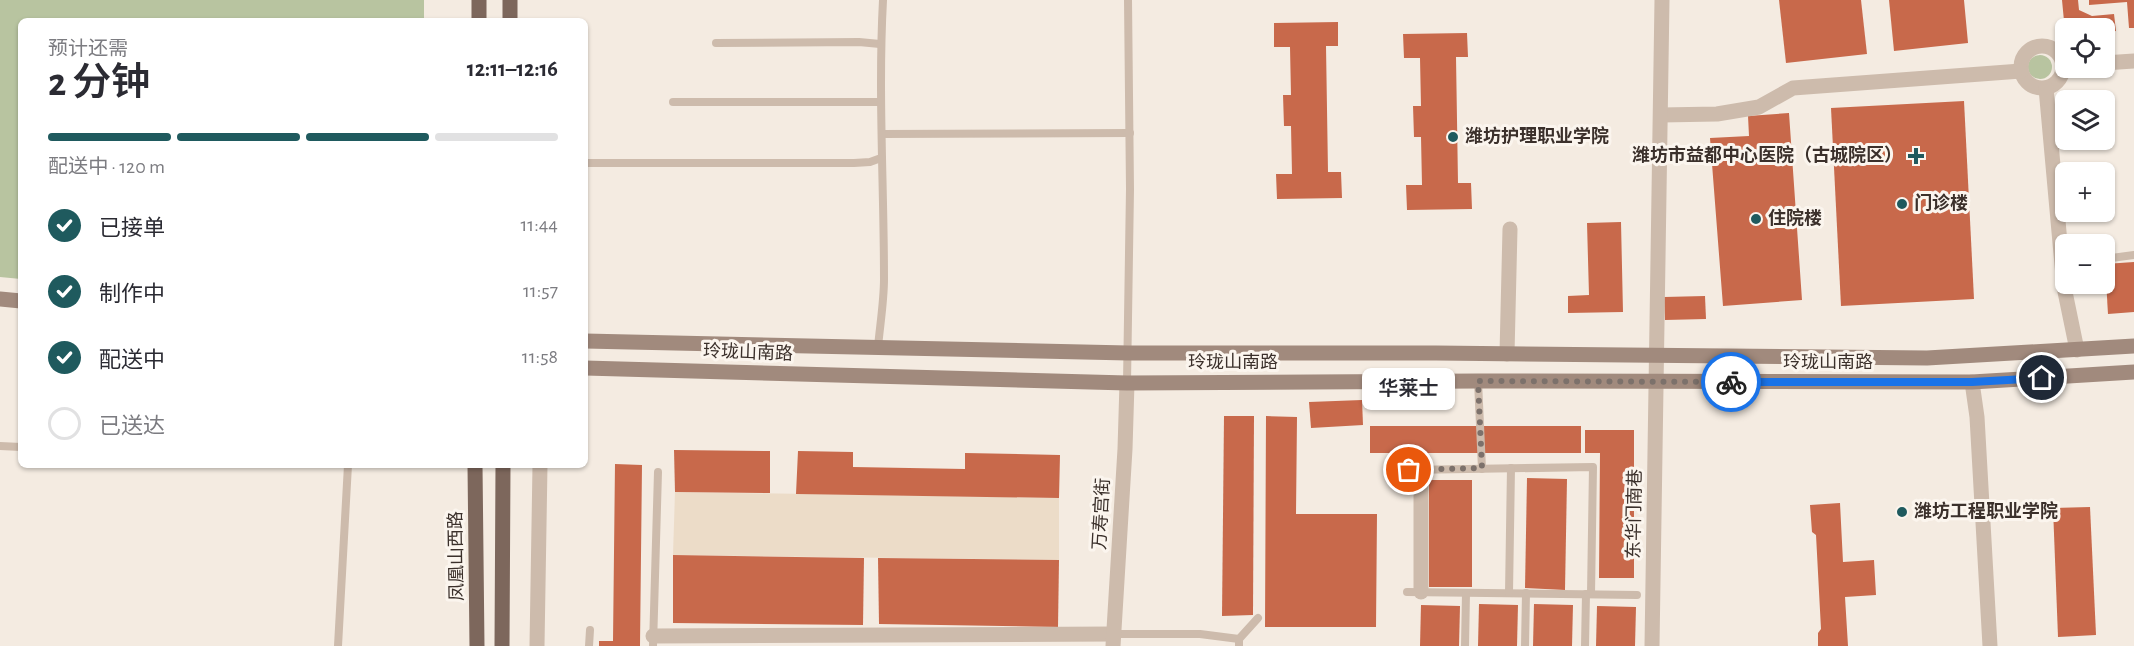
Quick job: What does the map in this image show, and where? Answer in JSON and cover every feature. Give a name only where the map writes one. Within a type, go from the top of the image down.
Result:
[{"type":"main road","points":[[479,0],[479,18]]},
{"type":"main road","points":[[510,0],[510,18]]},
{"type":"main road","points":[[0,299],[18,301]]},
{"type":"main road","name":"玲珑山南路","points":[[588,341],[1128,353],[1948,357],[2134,346]]},
{"type":"main road","name":"玲珑山南路","points":[[588,368],[1127,383],[1972,382],[2134,372]]},
{"type":"main road","name":"凤凰山西路","points":[[475,468],[477,646]]},
{"type":"main road","points":[[502,646],[503,468]]},
{"type":"street","name":"东华门南巷","points":[[1652,646],[1658,382],[1662,0]]},
{"type":"street","points":[[2055,52],[2039,47],[2029,51],[2022,60],[2021,71],[2026,81],[2040,88],[2046,88],[2059,78]]},
{"type":"street","points":[[2115,62],[2134,61]]},
{"type":"street","points":[[1661,115],[1717,114],[1759,107],[1793,88],[2021,71]]},
{"type":"street","points":[[2046,88],[2060,234]]},
{"type":"street","points":[[1507,354],[1509,229]]},
{"type":"street","points":[[2066,294],[2068,314],[2078,350]]},
{"type":"street","points":[[1972,382],[1977,417],[1990,646]]},
{"type":"street","name":"万寿宫街","points":[[1113,640],[1123,494],[1127,383]]},
{"type":"street","points":[[537,646],[540,468]]},
{"type":"street","points":[[1414,592],[1415,469]]},
{"type":"street","points":[[653,641],[1113,640]]},
{"type":"lane","points":[[878,347],[884,282],[880,44],[883,0]]},
{"type":"lane","points":[[1127,383],[1130,133],[1128,0]]},
{"type":"lane","points":[[716,43],[859,42],[880,44]]},
{"type":"lane","points":[[673,102],[881,102]]},
{"type":"lane","points":[[882,135],[1130,133]]},
{"type":"lane","points":[[588,163],[854,163],[870,162],[881,158]]},
{"type":"lane","points":[[2115,258],[2134,255]]},
{"type":"lane","points":[[1478,381],[1482,468]]},
{"type":"lane","points":[[0,446],[18,447]]},
{"type":"lane","points":[[1415,469],[1593,467],[1585,646]]},
{"type":"lane","points":[[338,646],[348,468]]},
{"type":"lane","points":[[1509,593],[1511,468]]},
{"type":"lane","points":[[653,641],[658,472]]},
{"type":"lane","points":[[1414,592],[1637,595]]},
{"type":"lane","points":[[1465,646],[1466,593]]},
{"type":"lane","points":[[1525,646],[1526,593]]},
{"type":"lane","points":[[1113,640],[1200,634],[1239,642],[1258,618]]},
{"type":"lane","points":[[589,646],[590,630]]},
{"type":"green space","points":[[0,0],[424,0],[424,18],[18,18],[18,279],[0,277]]},
{"type":"green space","points":[[2040,55],[2049,58],[2052,67],[2049,76],[2040,79],[2031,76],[2028,67],[2031,58]]},
{"type":"shaded area","points":[[675,492],[1059,498],[1059,560],[673,555]]},
{"type":"building","points":[[1779,0],[1861,0],[1867,54],[1786,63]]},
{"type":"building","points":[[1889,0],[1964,0],[1968,43],[1894,51]]},
{"type":"building","points":[[2062,0],[2078,0],[2079,10],[2092,16],[2114,14],[2114,18],[2064,18]]},
{"type":"building","points":[[2089,0],[2134,0],[2134,28],[2129,28],[2127,2],[2089,5]]},
{"type":"building","points":[[1338,22],[1338,46],[1326,46],[1328,172],[1341,172],[1342,198],[1277,199],[1276,174],[1292,174],[1291,126],[1284,126],[1283,95],[1291,95],[1290,47],[1274,47],[1274,23]]},
{"type":"building","points":[[1467,33],[1468,57],[1456,57],[1458,183],[1471,183],[1472,209],[1407,210],[1406,185],[1422,185],[1421,137],[1414,137],[1413,106],[1421,106],[1420,58],[1404,58],[1403,34]]},
{"type":"building","name":"门诊楼","points":[[1964,101],[1974,299],[1841,306],[1831,108]]},
{"type":"building","name":"住院楼","points":[[1789,113],[1802,300],[1723,306],[1710,138],[1749,136],[1748,116]]},
{"type":"building","points":[[1621,222],[1623,312],[1568,313],[1568,296],[1589,295],[1587,223]]},
{"type":"building","points":[[2134,262],[2134,312],[2108,314],[2107,294],[2115,294],[2115,263]]},
{"type":"building","points":[[1705,296],[1706,319],[1665,320],[1664,297]]},
{"type":"building","points":[[1362,400],[1363,425],[1311,428],[1309,402]]},
{"type":"building","points":[[1224,416],[1254,416],[1253,615],[1222,616]]},
{"type":"building","points":[[1266,416],[1297,417],[1296,514],[1377,514],[1376,627],[1265,627]]},
{"type":"building","points":[[1370,426],[1581,426],[1581,453],[1370,453]]},
{"type":"building","points":[[1585,430],[1634,430],[1634,578],[1599,578],[1600,453],[1585,453]]},
{"type":"building","points":[[674,450],[770,451],[770,493],[675,492]]},
{"type":"building","points":[[798,451],[853,452],[853,467],[965,469],[965,453],[1060,455],[1059,498],[796,494]]},
{"type":"building","points":[[615,464],[642,465],[640,646],[599,646],[599,641],[613,641]]},
{"type":"building","points":[[1527,478],[1567,479],[1565,590],[1525,588]]},
{"type":"building","points":[[1429,480],[1472,480],[1472,587],[1429,587]]},
{"type":"building","points":[[1840,503],[1843,562],[1874,560],[1876,595],[1845,597],[1848,646],[1818,646],[1818,633],[1821,629],[1816,535],[1812,532],[1810,505]]},
{"type":"building","points":[[2090,507],[2096,635],[2058,637],[2053,508]]},
{"type":"building","points":[[673,555],[864,558],[863,625],[673,623]]},
{"type":"building","points":[[878,558],[1059,560],[1058,627],[879,624]]},
{"type":"building","points":[[1479,604],[1518,605],[1517,646],[1478,646]]},
{"type":"building","points":[[1534,604],[1573,605],[1572,646],[1533,646]]},
{"type":"building","points":[[1421,605],[1460,606],[1459,646],[1420,646]]},
{"type":"building","points":[[1597,606],[1636,607],[1635,646],[1596,646]]},
{"type":"way so far","points":[[1409,470],[1482,468],[1478,381],[1731,382]]},
{"type":"place","name":"潍坊护理职业学院","points":[[1453,137]]},
{"type":"place","name":"潍坊市益都中心医院（古城院区）","points":[[1916,156]]},
{"type":"place","name":"门诊楼","points":[[1902,204]]},
{"type":"place","name":"住院楼","points":[[1756,219]]},
{"type":"place","name":"华莱士","points":[[1409,470]]},
{"type":"place","name":"潍坊工程职业学院","points":[[1902,512]]},
{"type":"route","points":[[1731,382],[1972,382],[2042,378]]}]
